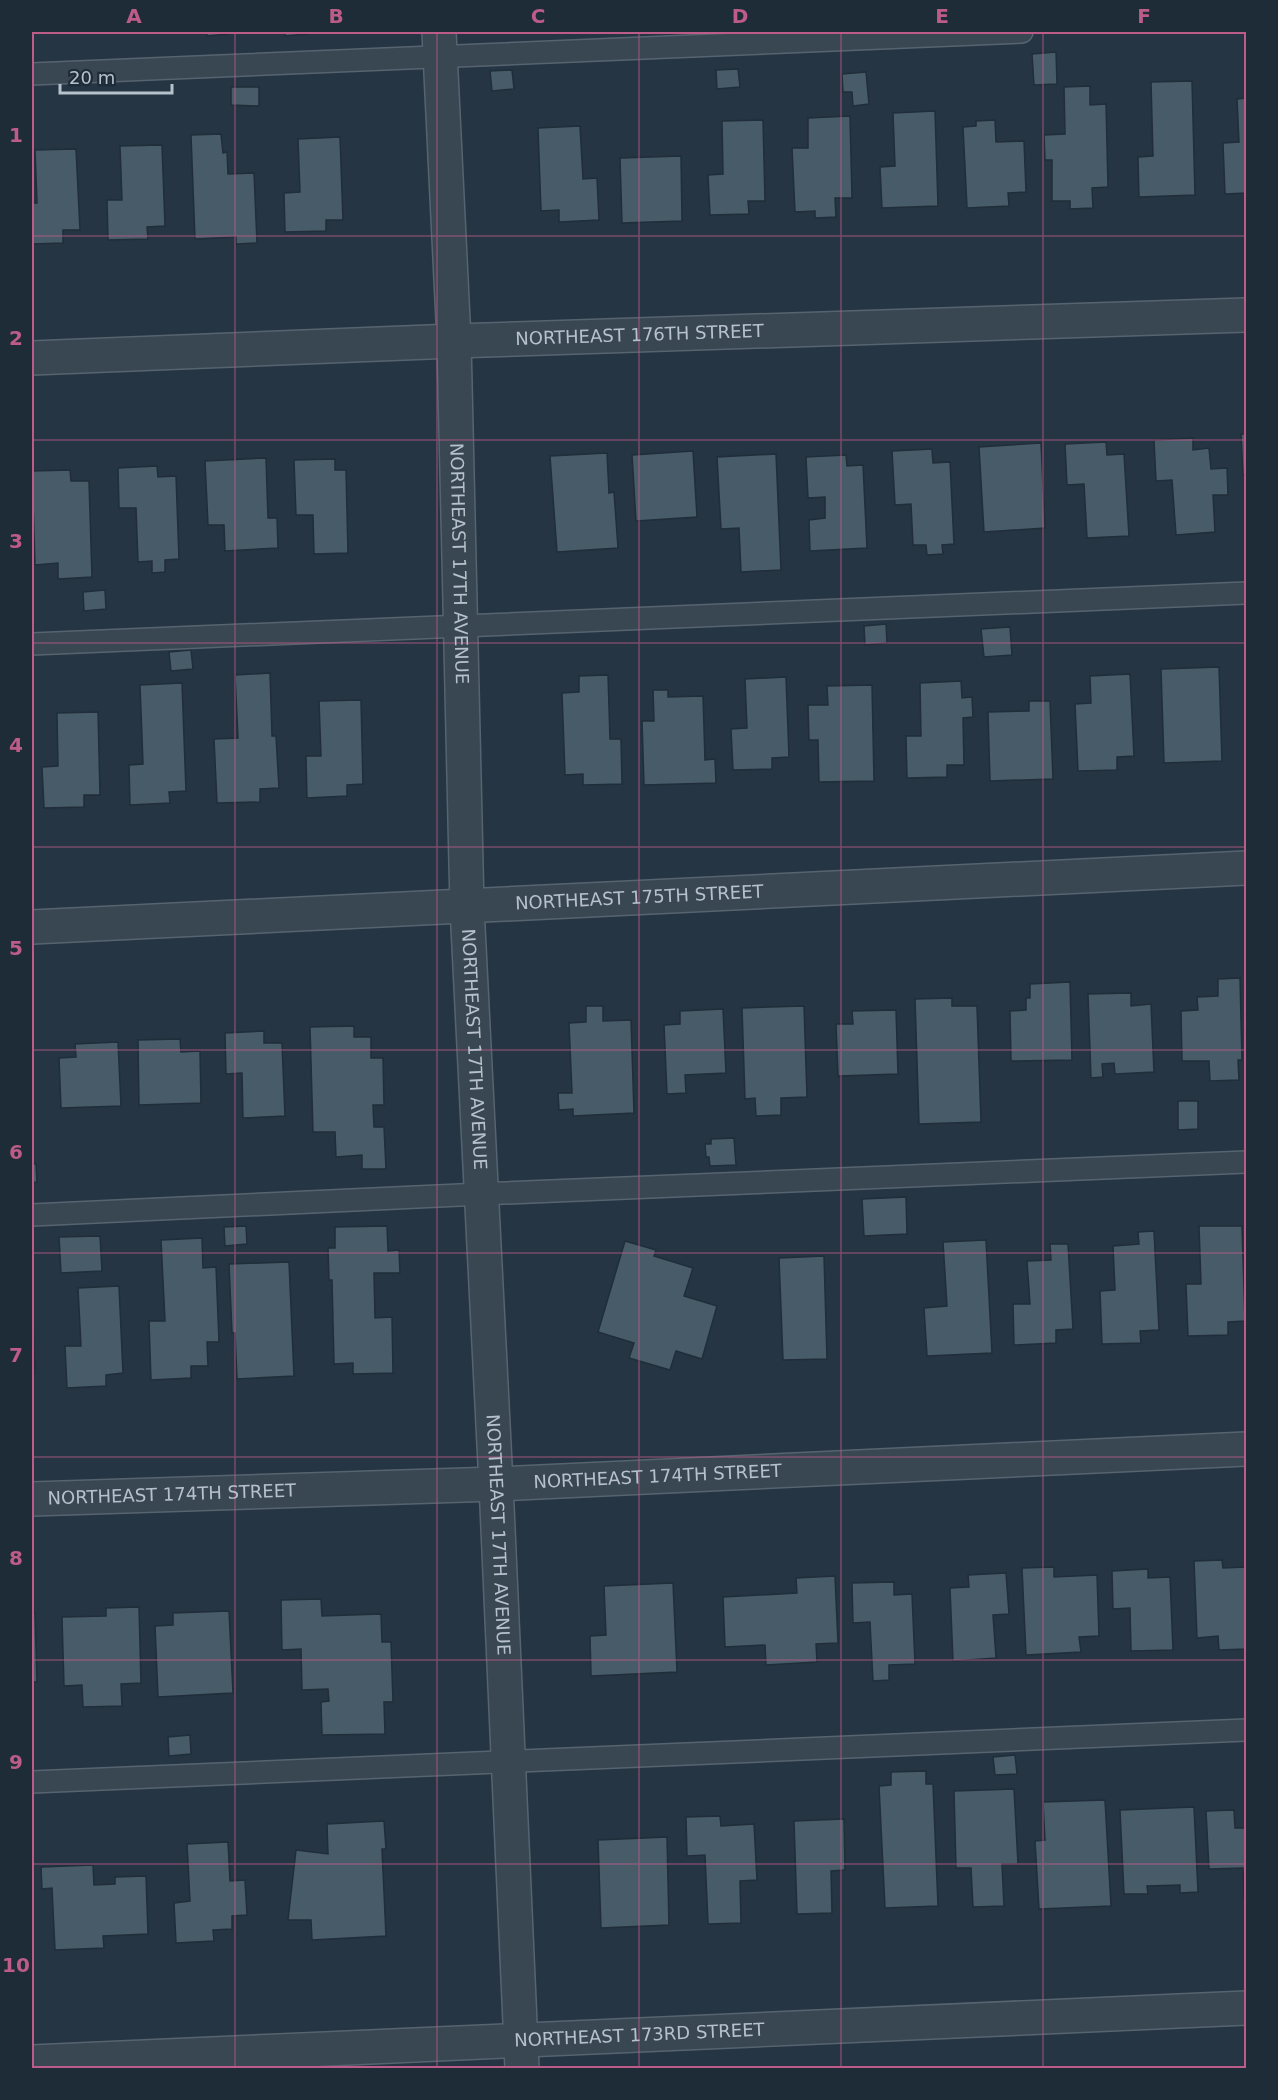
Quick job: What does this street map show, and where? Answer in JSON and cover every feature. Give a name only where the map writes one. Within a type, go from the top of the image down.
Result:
[{"type":"street","name":"NORTHEAST 17TH AVENUE","points":[[439,44],[454,341],[467,907],[522,2054]]},
{"type":"street","name":"NORTHEAST 176TH STREET","points":[[32,358],[454,341],[1246,315]]},
{"type":"street","name":"NORTHEAST 175TH STREET","points":[[32,927],[1246,868]]},
{"type":"street","name":"NORTHEAST 174TH STREET","points":[[32,1499],[496,1484],[1246,1449]]},
{"type":"street","name":"NORTHEAST 173RD STREET","points":[[32,2062],[522,2054],[1246,2008]]},
{"type":"lane","points":[[32,74],[439,44],[1022,32]]},
{"type":"lane","points":[[32,644],[1246,593]]},
{"type":"lane","points":[[32,1215],[1246,1162]]},
{"type":"lane","points":[[32,1782],[1246,1730]]},
{"type":"building","points":[[207,32],[229,32],[229,34],[207,36]]},
{"type":"building","points":[[285,32],[307,32],[307,34],[285,36]]},
{"type":"building","points":[[1056,52],[1057,84],[1034,85],[1032,54]]},
{"type":"building","points":[[738,69],[740,87],[717,89],[716,70]]},
{"type":"building","points":[[512,70],[514,89],[492,91],[490,71]]},
{"type":"building","points":[[866,72],[869,104],[853,106],[852,92],[843,92],[842,74]]},
{"type":"building","points":[[1192,81],[1195,195],[1139,197],[1138,157],[1153,156],[1151,82]]},
{"type":"building","points":[[1090,86],[1090,105],[1106,104],[1108,187],[1092,188],[1093,208],[1070,209],[1070,201],[1052,201],[1052,160],[1045,160],[1044,135],[1065,134],[1064,87]]},
{"type":"building","points":[[231,87],[259,87],[259,106],[231,105]]},
{"type":"building","points":[[1246,98],[1246,193],[1225,194],[1223,143],[1239,142],[1237,99]]},
{"type":"building","points":[[935,111],[938,206],[882,208],[880,167],[895,166],[893,113]]},
{"type":"building","points":[[850,116],[852,198],[835,198],[836,217],[815,218],[815,211],[795,212],[792,148],[808,148],[808,118]]},
{"type":"building","points":[[763,120],[765,201],[748,201],[749,214],[710,215],[708,175],[723,174],[722,121]]},
{"type":"building","points":[[995,120],[996,142],[1024,141],[1026,192],[1008,193],[1009,206],[967,208],[963,127],[976,126],[976,121]]},
{"type":"building","points":[[580,126],[583,179],[597,178],[599,220],[559,222],[559,210],[541,211],[538,128]]},
{"type":"building","points":[[221,134],[223,153],[227,152],[228,174],[254,173],[257,243],[236,244],[236,237],[195,239],[191,135]]},
{"type":"building","points":[[340,137],[343,220],[326,220],[326,231],[285,232],[284,193],[300,192],[298,139]]},
{"type":"building","points":[[162,145],[165,226],[147,227],[148,239],[108,240],[107,200],[122,200],[120,146]]},
{"type":"building","points":[[76,149],[80,230],[63,230],[63,243],[32,244],[32,203],[37,203],[35,150]]},
{"type":"building","points":[[681,156],[682,221],[622,223],[620,158]]},
{"type":"building","points":[[1241,434],[1246,434],[1246,474],[1243,475]]},
{"type":"building","points":[[1193,438],[1193,450],[1209,448],[1211,469],[1227,468],[1228,495],[1213,495],[1215,532],[1176,535],[1172,480],[1156,481],[1154,440]]},
{"type":"building","points":[[1106,442],[1107,455],[1124,454],[1129,536],[1087,538],[1084,484],[1067,485],[1065,444]]},
{"type":"building","points":[[1041,443],[1045,528],[984,532],[979,447]]},
{"type":"building","points":[[932,449],[933,463],[950,462],[954,544],[942,545],[943,554],[927,555],[926,545],[913,545],[911,504],[895,505],[892,451]]},
{"type":"building","points":[[693,451],[697,517],[636,521],[632,455]]},
{"type":"building","points":[[607,453],[609,493],[614,492],[618,548],[557,552],[550,456]]},
{"type":"building","points":[[776,454],[781,570],[741,572],[739,528],[721,529],[717,457]]},
{"type":"building","points":[[846,455],[847,466],[863,465],[867,548],[810,551],[809,520],[825,518],[825,497],[808,498],[806,457]]},
{"type":"building","points":[[266,458],[268,518],[277,518],[278,548],[225,551],[224,525],[208,525],[205,461]]},
{"type":"building","points":[[335,459],[335,470],[346,470],[348,553],[314,554],[313,515],[296,515],[294,460]]},
{"type":"building","points":[[157,466],[158,477],[176,476],[179,559],[165,560],[165,572],[152,573],[152,561],[138,562],[136,508],[119,508],[118,468]]},
{"type":"building","points":[[70,470],[71,481],[89,481],[92,577],[58,579],[58,563],[35,565],[32,471]]},
{"type":"building","points":[[105,590],[106,609],[84,611],[83,592]]},
{"type":"building","points":[[886,624],[887,643],[865,645],[864,626]]},
{"type":"building","points":[[1010,627],[1012,655],[984,657],[981,629]]},
{"type":"building","points":[[191,650],[193,669],[171,671],[169,652]]},
{"type":"building","points":[[1219,667],[1222,761],[1164,763],[1161,669]]},
{"type":"building","points":[[270,673],[272,736],[276,736],[279,788],[260,789],[260,802],[217,803],[214,739],[238,738],[235,675]]},
{"type":"building","points":[[1130,674],[1134,756],[1117,757],[1117,770],[1078,771],[1075,704],[1091,703],[1090,676]]},
{"type":"building","points":[[608,675],[610,739],[621,739],[622,784],[583,785],[583,774],[565,775],[562,693],[579,692],[579,676]]},
{"type":"building","points":[[786,677],[789,757],[772,758],[772,769],[733,770],[731,729],[747,728],[745,679]]},
{"type":"building","points":[[961,681],[962,698],[972,697],[973,717],[963,718],[964,765],[947,765],[947,777],[907,778],[906,736],[921,736],[920,683]]},
{"type":"building","points":[[182,683],[186,791],[169,792],[170,803],[130,805],[129,765],[143,764],[140,685]]},
{"type":"building","points":[[872,685],[874,781],[819,782],[818,740],[809,740],[808,705],[828,705],[827,686]]},
{"type":"building","points":[[653,690],[668,690],[668,697],[703,696],[705,760],[715,759],[716,783],[644,785],[642,721],[654,721]]},
{"type":"building","points":[[361,700],[363,784],[347,785],[347,796],[307,798],[306,756],[321,756],[319,701]]},
{"type":"building","points":[[1029,701],[1050,701],[1053,779],[990,781],[988,712],[1029,711]]},
{"type":"building","points":[[98,712],[100,795],[84,795],[84,807],[44,808],[42,767],[58,766],[57,713]]},
{"type":"building","points":[[1240,978],[1242,1060],[1238,1060],[1239,1080],[1210,1081],[1209,1061],[1182,1061],[1181,1011],[1198,1010],[1197,997],[1218,996],[1218,979]]},
{"type":"building","points":[[1070,982],[1072,1060],[1011,1061],[1010,1011],[1026,1010],[1026,998],[1030,998],[1030,984]]},
{"type":"building","points":[[1131,993],[1131,1006],[1151,1004],[1154,1072],[1115,1074],[1114,1063],[1102,1064],[1103,1077],[1091,1078],[1088,994]]},
{"type":"building","points":[[952,998],[952,1006],[977,1006],[981,1122],[919,1124],[915,999]]},
{"type":"building","points":[[586,1006],[603,1006],[603,1021],[631,1020],[634,1113],[573,1116],[573,1109],[559,1110],[558,1093],[572,1093],[569,1023],[586,1022]]},
{"type":"building","points":[[804,1006],[807,1097],[781,1098],[781,1115],[756,1116],[755,1098],[745,1099],[742,1008]]},
{"type":"building","points":[[723,1009],[726,1073],[685,1075],[686,1093],[667,1094],[664,1025],[680,1024],[680,1011]]},
{"type":"building","points":[[896,1010],[898,1074],[838,1076],[836,1024],[853,1024],[852,1011]]},
{"type":"building","points":[[354,1026],[354,1037],[371,1037],[371,1058],[383,1058],[384,1105],[373,1105],[374,1127],[384,1127],[386,1169],[362,1169],[362,1155],[336,1157],[335,1132],[313,1132],[310,1027]]},
{"type":"building","points":[[264,1031],[264,1043],[282,1043],[285,1116],[243,1118],[242,1073],[226,1074],[225,1033]]},
{"type":"building","points":[[180,1039],[181,1052],[200,1051],[201,1103],[139,1105],[138,1040]]},
{"type":"building","points":[[118,1042],[121,1106],[61,1108],[59,1058],[76,1057],[75,1044]]},
{"type":"building","points":[[1178,1101],[1198,1101],[1198,1129],[1178,1130]]},
{"type":"building","points":[[734,1138],[736,1165],[710,1166],[709,1157],[706,1157],[705,1144],[711,1144],[711,1139]]},
{"type":"building","points":[[32,1164],[36,1164],[37,1182],[32,1183]]},
{"type":"building","points":[[906,1197],[907,1234],[864,1236],[862,1199]]},
{"type":"building","points":[[246,1226],[247,1244],[225,1246],[224,1227]]},
{"type":"building","points":[[387,1226],[388,1251],[399,1250],[400,1273],[374,1273],[375,1318],[392,1317],[393,1373],[353,1374],[353,1363],[334,1364],[332,1280],[329,1280],[328,1248],[335,1248],[335,1227]]},
{"type":"building","points":[[1199,1226],[1242,1226],[1245,1321],[1228,1322],[1228,1335],[1188,1336],[1186,1284],[1201,1284]]},
{"type":"building","points":[[1154,1231],[1159,1330],[1140,1331],[1141,1343],[1102,1344],[1100,1291],[1115,1290],[1113,1246],[1139,1244],[1138,1232]]},
{"type":"building","points":[[100,1236],[102,1271],[61,1273],[59,1237]]},
{"type":"building","points":[[202,1238],[203,1268],[216,1267],[219,1342],[207,1342],[208,1366],[191,1366],[191,1378],[151,1380],[149,1321],[165,1321],[161,1240]]},
{"type":"building","points":[[986,1240],[992,1353],[927,1356],[924,1308],[947,1306],[943,1242]]},
{"type":"building","points":[[625,1241],[656,1250],[654,1256],[693,1268],[684,1296],[717,1306],[702,1359],[676,1351],[670,1370],[629,1358],[634,1343],[598,1332]]},
{"type":"building","points":[[1050,1244],[1068,1244],[1073,1329],[1056,1330],[1056,1343],[1014,1345],[1013,1304],[1030,1304],[1027,1261],[1051,1260]]},
{"type":"building","points":[[824,1256],[827,1359],[783,1360],[779,1258]]},
{"type":"building","points":[[289,1262],[294,1376],[237,1379],[229,1264]]},
{"type":"building","points":[[119,1286],[123,1373],[106,1375],[106,1386],[67,1388],[65,1346],[81,1346],[78,1288]]},
{"type":"building","points":[[32,1303],[35,1373],[32,1373]]},
{"type":"building","points":[[1222,1560],[1223,1568],[1246,1567],[1246,1649],[1219,1650],[1218,1636],[1197,1638],[1194,1561]]},
{"type":"building","points":[[1054,1567],[1054,1577],[1097,1575],[1099,1636],[1079,1637],[1081,1652],[1026,1655],[1022,1568]]},
{"type":"building","points":[[1148,1569],[1148,1578],[1170,1577],[1173,1650],[1131,1651],[1130,1608],[1113,1609],[1112,1571]]},
{"type":"building","points":[[1006,1573],[1009,1614],[993,1615],[996,1658],[953,1661],[950,1588],[969,1587],[968,1575]]},
{"type":"building","points":[[835,1576],[838,1643],[816,1644],[817,1662],[766,1665],[765,1645],[725,1647],[723,1597],[797,1593],[796,1578]]},
{"type":"building","points":[[894,1582],[894,1595],[912,1594],[915,1664],[889,1665],[889,1680],[873,1681],[870,1622],[853,1623],[852,1583]]},
{"type":"building","points":[[673,1583],[677,1672],[591,1676],[590,1636],[606,1635],[604,1586]]},
{"type":"building","points":[[321,1599],[322,1616],[381,1614],[382,1642],[391,1642],[393,1702],[384,1702],[385,1734],[322,1735],[321,1702],[329,1701],[328,1689],[302,1690],[301,1649],[282,1650],[281,1600]]},
{"type":"building","points":[[139,1607],[141,1683],[121,1684],[122,1706],[83,1707],[82,1685],[64,1686],[62,1617],[106,1616],[106,1608]]},
{"type":"building","points":[[229,1611],[233,1693],[158,1697],[155,1626],[173,1625],[173,1613]]},
{"type":"building","points":[[32,1613],[35,1613],[37,1682],[32,1682]]},
{"type":"building","points":[[190,1735],[191,1754],[169,1756],[168,1737]]},
{"type":"building","points":[[1015,1755],[1017,1774],[995,1775],[993,1757]]},
{"type":"building","points":[[926,1771],[926,1784],[933,1784],[938,1906],[885,1908],[879,1786],[891,1785],[891,1772]]},
{"type":"building","points":[[1014,1789],[1018,1864],[1002,1864],[1004,1906],[973,1907],[971,1868],[956,1868],[954,1791]]},
{"type":"building","points":[[1105,1800],[1111,1906],[1039,1909],[1035,1841],[1045,1840],[1043,1802]]},
{"type":"building","points":[[1194,1807],[1198,1892],[1180,1893],[1180,1885],[1147,1886],[1148,1894],[1124,1894],[1120,1810]]},
{"type":"building","points":[[1234,1810],[1235,1828],[1246,1828],[1246,1898],[1244,1898],[1243,1868],[1209,1869],[1206,1811]]},
{"type":"building","points":[[720,1816],[721,1826],[754,1824],[757,1880],[740,1881],[741,1923],[708,1924],[705,1855],[687,1856],[686,1817]]},
{"type":"building","points":[[844,1819],[845,1870],[831,1871],[832,1913],[797,1914],[794,1821]]},
{"type":"building","points":[[384,1821],[386,1849],[382,1849],[386,1936],[312,1940],[311,1920],[288,1920],[296,1850],[328,1854],[327,1824]]},
{"type":"building","points":[[667,1837],[669,1925],[601,1928],[598,1840]]},
{"type":"building","points":[[228,1842],[230,1881],[245,1880],[247,1915],[232,1916],[232,1929],[213,1930],[214,1941],[176,1943],[174,1903],[190,1901],[187,1844]]},
{"type":"building","points":[[93,1865],[94,1885],[115,1884],[115,1877],[146,1876],[148,1934],[103,1936],[104,1948],[55,1950],[52,1888],[42,1889],[41,1867]]}]
